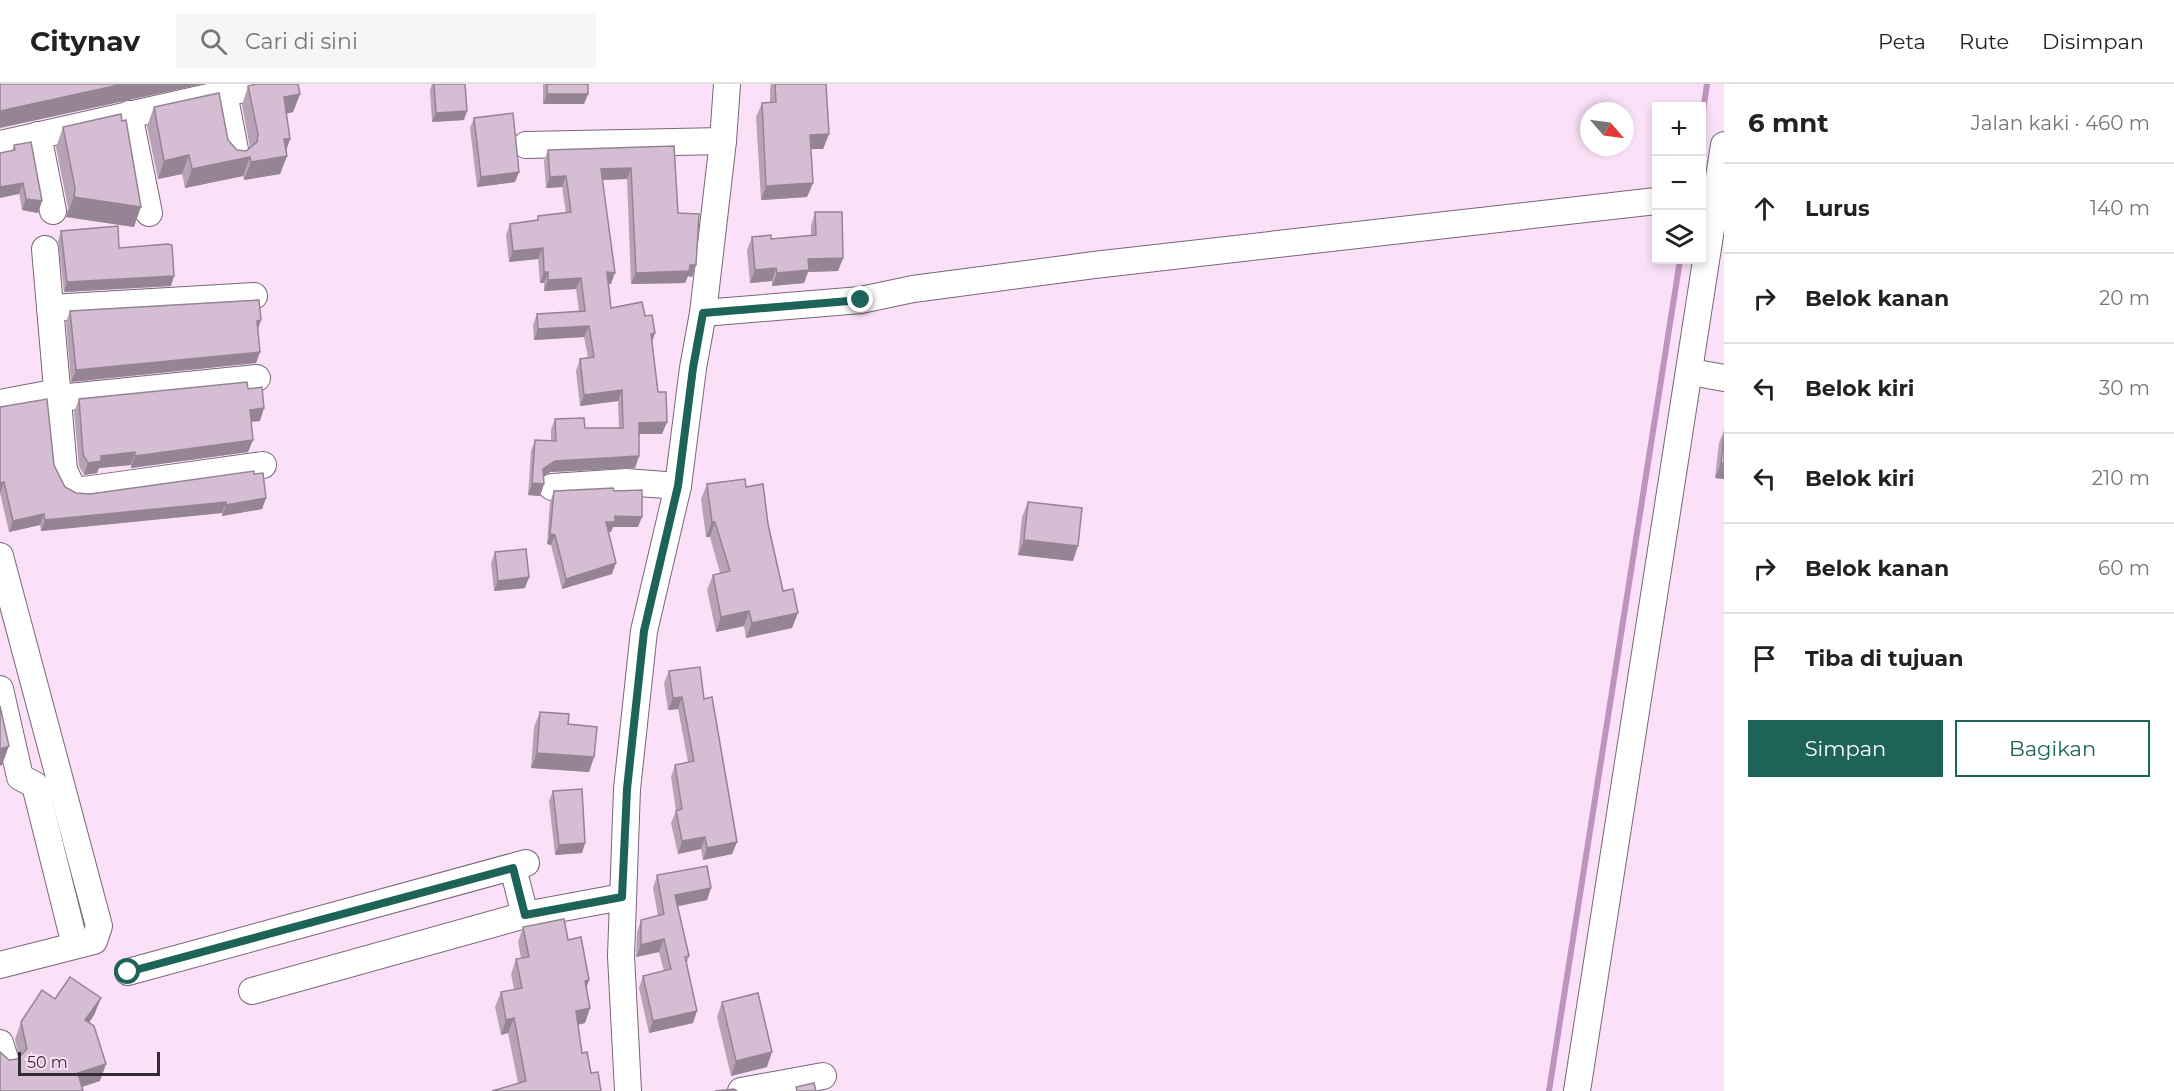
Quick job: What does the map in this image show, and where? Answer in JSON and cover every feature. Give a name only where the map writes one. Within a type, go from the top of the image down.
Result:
[{"type":"street","points":[[0,144],[266,84]]},
{"type":"street","points":[[628,1091],[621,956],[627,789],[644,631],[678,486],[693,368],[703,313],[723,141],[727,84]]},
{"type":"street","points":[[224,93],[236,155]]},
{"type":"street","points":[[129,114],[149,213]]},
{"type":"street","points":[[38,135],[53,211]]},
{"type":"street","points":[[526,145],[723,141]]},
{"type":"street","points":[[1577,1091],[1691,372],[1708,193],[1724,145]]},
{"type":"street","points":[[703,313],[861,300],[913,289],[1094,265],[1652,201]]},
{"type":"street","points":[[45,249],[64,470],[73,489],[84,490],[263,465]]},
{"type":"street","points":[[50,308],[254,296]]},
{"type":"street","points":[[1691,372],[1724,378]]},
{"type":"street","points":[[0,403],[58,395],[257,378]]},
{"type":"street","points":[[552,487],[626,482],[678,486]]},
{"type":"street","points":[[0,556],[99,926],[83,944],[0,965]]},
{"type":"street","points":[[0,689],[21,777],[35,785],[83,944]]},
{"type":"street","points":[[128,972],[520,865],[525,915]]},
{"type":"street","points":[[252,991],[525,915],[622,897]]},
{"type":"street","points":[[741,1091],[823,1076]]},
{"type":"building","points":[[0,84],[123,84],[0,111]]},
{"type":"building","points":[[298,84],[300,94],[284,97],[290,139],[284,139],[287,156],[251,162],[250,157],[192,169],[189,155],[164,161],[154,107],[219,93],[228,140],[237,150],[246,151],[257,142],[258,134],[248,86]]},
{"type":"building","points":[[434,84],[465,84],[467,111],[436,113]]},
{"type":"building","points":[[547,84],[588,84],[588,94],[547,94]]},
{"type":"building","points":[[775,84],[826,84],[829,134],[810,135],[813,183],[766,186],[762,103],[776,102]]},
{"type":"building","points":[[513,113],[519,172],[481,177],[474,118]]},
{"type":"building","points":[[121,114],[122,121],[126,120],[141,207],[74,197],[75,188],[63,127]]},
{"type":"building","points":[[31,142],[42,201],[26,199],[23,183],[0,187],[0,153],[15,150],[14,145]]},
{"type":"building","points":[[674,146],[678,213],[699,214],[696,265],[690,265],[689,271],[636,273],[631,168],[601,169],[615,273],[607,272],[611,308],[642,302],[645,316],[652,315],[655,333],[651,334],[658,392],[666,392],[667,422],[639,423],[639,456],[555,461],[543,469],[544,484],[532,483],[535,440],[556,441],[555,419],[584,418],[585,428],[623,428],[622,390],[584,395],[580,359],[594,357],[589,326],[538,329],[537,314],[585,311],[581,278],[548,280],[548,272],[544,272],[543,248],[513,251],[510,224],[538,220],[538,216],[571,212],[566,176],[550,177],[548,150]]},
{"type":"building","points":[[815,212],[842,212],[843,258],[808,259],[809,270],[777,273],[776,268],[755,270],[752,237],[771,235],[771,239],[816,235]]},
{"type":"building","points":[[118,226],[119,248],[172,245],[174,276],[67,282],[61,231]]},
{"type":"building","points":[[259,300],[261,320],[257,321],[260,352],[76,370],[70,311]]},
{"type":"building","points":[[247,382],[248,389],[262,387],[264,408],[250,410],[253,440],[135,456],[135,452],[101,456],[101,461],[88,463],[83,454],[79,399]]},
{"type":"building","points":[[47,399],[54,465],[65,487],[76,493],[90,494],[254,471],[254,474],[263,473],[266,498],[226,505],[226,502],[45,520],[44,514],[13,521],[4,482],[0,483],[0,407]]},
{"type":"building","points":[[1724,436],[1724,463],[1721,463]]},
{"type":"building","points":[[745,479],[746,487],[763,484],[768,524],[783,591],[793,589],[798,613],[752,623],[749,611],[721,617],[713,575],[730,571],[715,522],[712,522],[707,484]]},
{"type":"building","points":[[613,488],[614,491],[642,490],[642,517],[615,516],[615,522],[606,522],[616,563],[566,579],[555,535],[550,534],[554,491]]},
{"type":"building","points":[[1028,502],[1082,508],[1078,546],[1024,540]]},
{"type":"building","points":[[526,549],[529,577],[498,581],[495,552]]},
{"type":"building","points":[[700,667],[704,699],[712,697],[737,842],[707,848],[705,837],[682,841],[676,811],[682,809],[675,765],[694,761],[682,697],[673,698],[669,671]]},
{"type":"building","points":[[0,706],[9,746],[0,749]]},
{"type":"building","points":[[540,712],[569,714],[568,724],[597,727],[594,757],[537,753]]},
{"type":"building","points":[[582,789],[585,843],[559,845],[553,791]]},
{"type":"building","points":[[707,866],[711,888],[675,895],[689,956],[685,957],[697,1011],[653,1021],[643,976],[671,969],[664,939],[641,945],[641,920],[664,914],[657,875]]},
{"type":"building","points":[[564,919],[568,940],[581,937],[589,980],[585,981],[590,1008],[576,1011],[582,1053],[587,1052],[591,1073],[598,1072],[601,1091],[492,1091],[526,1081],[514,1018],[506,1020],[501,992],[522,988],[516,959],[529,957],[523,927]]},
{"type":"building","points":[[70,977],[101,998],[85,1020],[94,1026],[106,1064],[78,1073],[83,1091],[0,1091],[0,1052],[9,1060],[17,1059],[27,1049],[21,1022],[42,990],[55,999]]},
{"type":"building","points":[[758,993],[772,1052],[736,1061],[722,1002]]},
{"type":"building","points":[[814,1083],[816,1091],[797,1091],[796,1087]]},
{"type":"waterway","points":[[1704,102],[1707,84]]},
{"type":"waterway","points":[[1549,1091],[1679,264]]},
{"type":"route","points":[[128,972],[513,868],[525,915],[622,897],[627,789],[644,631],[678,486],[693,368],[703,313],[861,300]]}]
